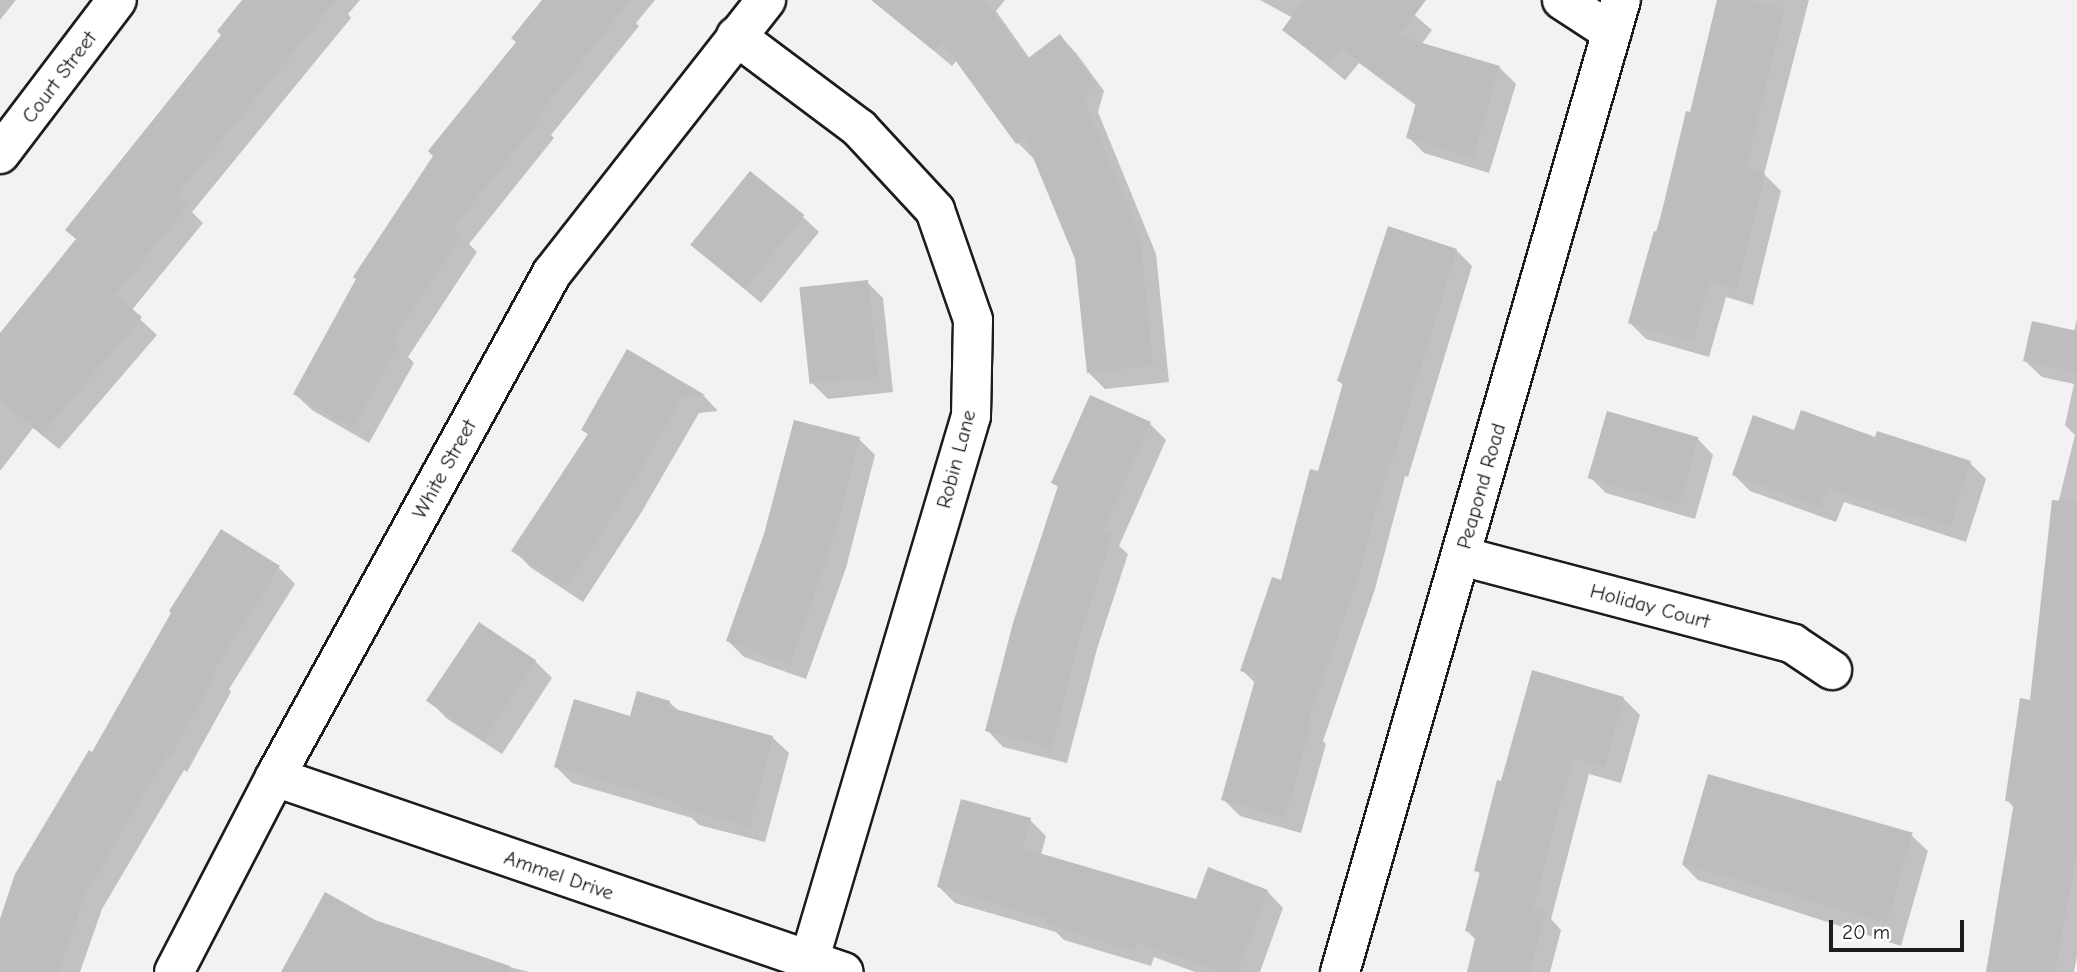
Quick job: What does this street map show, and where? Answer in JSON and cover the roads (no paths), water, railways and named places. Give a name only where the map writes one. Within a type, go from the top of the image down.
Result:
[{"type":"street","name":"Court Street","points":[[0,154],[117,0]]},
{"type":"street","name":"White Street","points":[[174,972],[275,777],[552,273],[766,0]]},
{"type":"street","points":[[1562,0],[1616,16]]},
{"type":"street","name":"Peapond Road","points":[[1340,972],[1616,16]]},
{"type":"street","name":"Robin Lane","points":[[736,36],[859,128],[935,210],[973,320],[971,416],[826,966]]},
{"type":"street","name":"Holiday Court","points":[[1461,556],[1793,643],[1832,670]]},
{"type":"street","name":"Ammel Drive","points":[[275,777],[826,966]]}]
